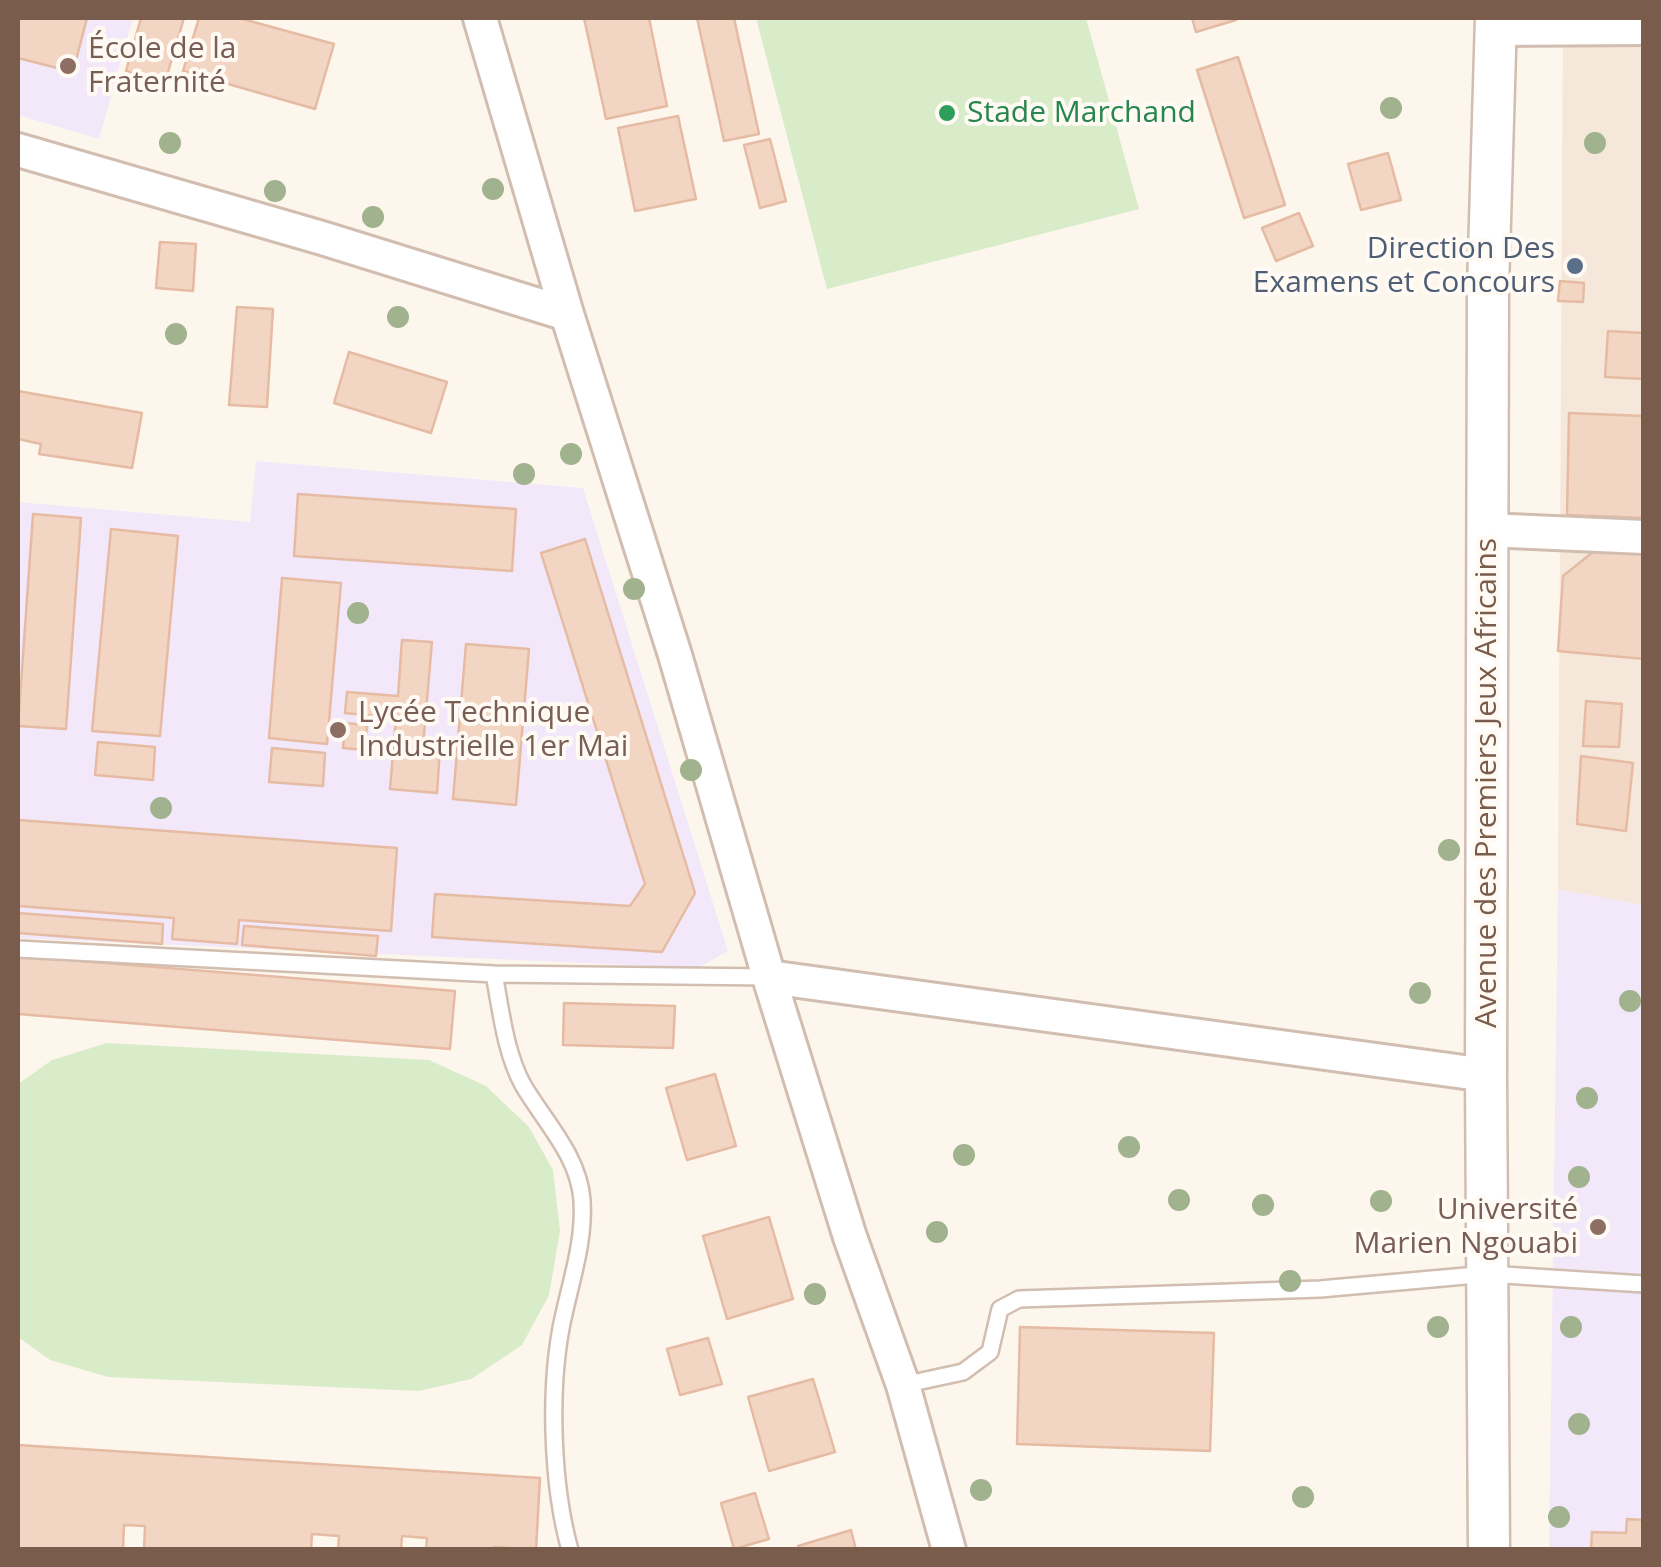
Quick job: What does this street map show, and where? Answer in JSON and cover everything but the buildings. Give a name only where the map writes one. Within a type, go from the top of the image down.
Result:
[{"type":"street","points":[[480,18],[566,314],[659,601],[850,1237],[903,1385],[949,1550]]},
{"type":"street","points":[[1496,23],[1644,28]]},
{"type":"street","name":"Avenue des Premiers Jeux Africains","points":[[1489,1550],[1488,288],[1496,23]]},
{"type":"street","points":[[18,150],[566,314]]},
{"type":"street","points":[[1487,530],[1644,536]]},
{"type":"street","points":[[769,977],[1486,1076]]},
{"type":"lane","points":[[18,948],[494,974],[769,977]]},
{"type":"lane","points":[[494,974],[510,1052],[522,1084],[572,1162],[582,1197],[581,1240],[561,1328],[553,1410],[570,1550]]},
{"type":"lane","points":[[903,1385],[963,1372],[990,1352],[1000,1309],[1019,1299],[1320,1288],[1488,1274],[1644,1284]]},
{"type":"shaded area","name":"École de la Fraternité","points":[[18,18],[133,18],[99,139],[18,115]]},
{"type":"shaded area","points":[[1563,18],[1643,18],[1643,905],[1558,890]]},
{"type":"shaded area","name":"Lycée Technique Industrielle 1er Mai","points":[[256,461],[583,488],[728,951],[698,968],[18,938],[18,502],[250,522]]},
{"type":"shaded area","name":"Université Marien Ngouabi","points":[[1558,890],[1643,905],[1644,1549],[1549,1550]]},
{"type":"green space","name":"Stade Marchand","points":[[756,18],[1086,18],[1139,209],[827,289]]},
{"type":"green space","points":[[107,1043],[429,1060],[486,1086],[529,1127],[553,1170],[560,1231],[549,1295],[522,1345],[471,1379],[419,1391],[108,1377],[50,1360],[18,1337],[18,1084],[52,1060]]},
{"type":"place","name":"École de la Fraternité","points":[[68,66]]},
{"type":"place","name":"Stade Marchand","points":[[947,113]]},
{"type":"place","name":"Direction Des Examens et Concours","points":[[1575,266]]},
{"type":"place","name":"Lycée Technique Industrielle 1er Mai","points":[[338,730]]},
{"type":"place","name":"Université Marien Ngouabi","points":[[1598,1227]]}]
